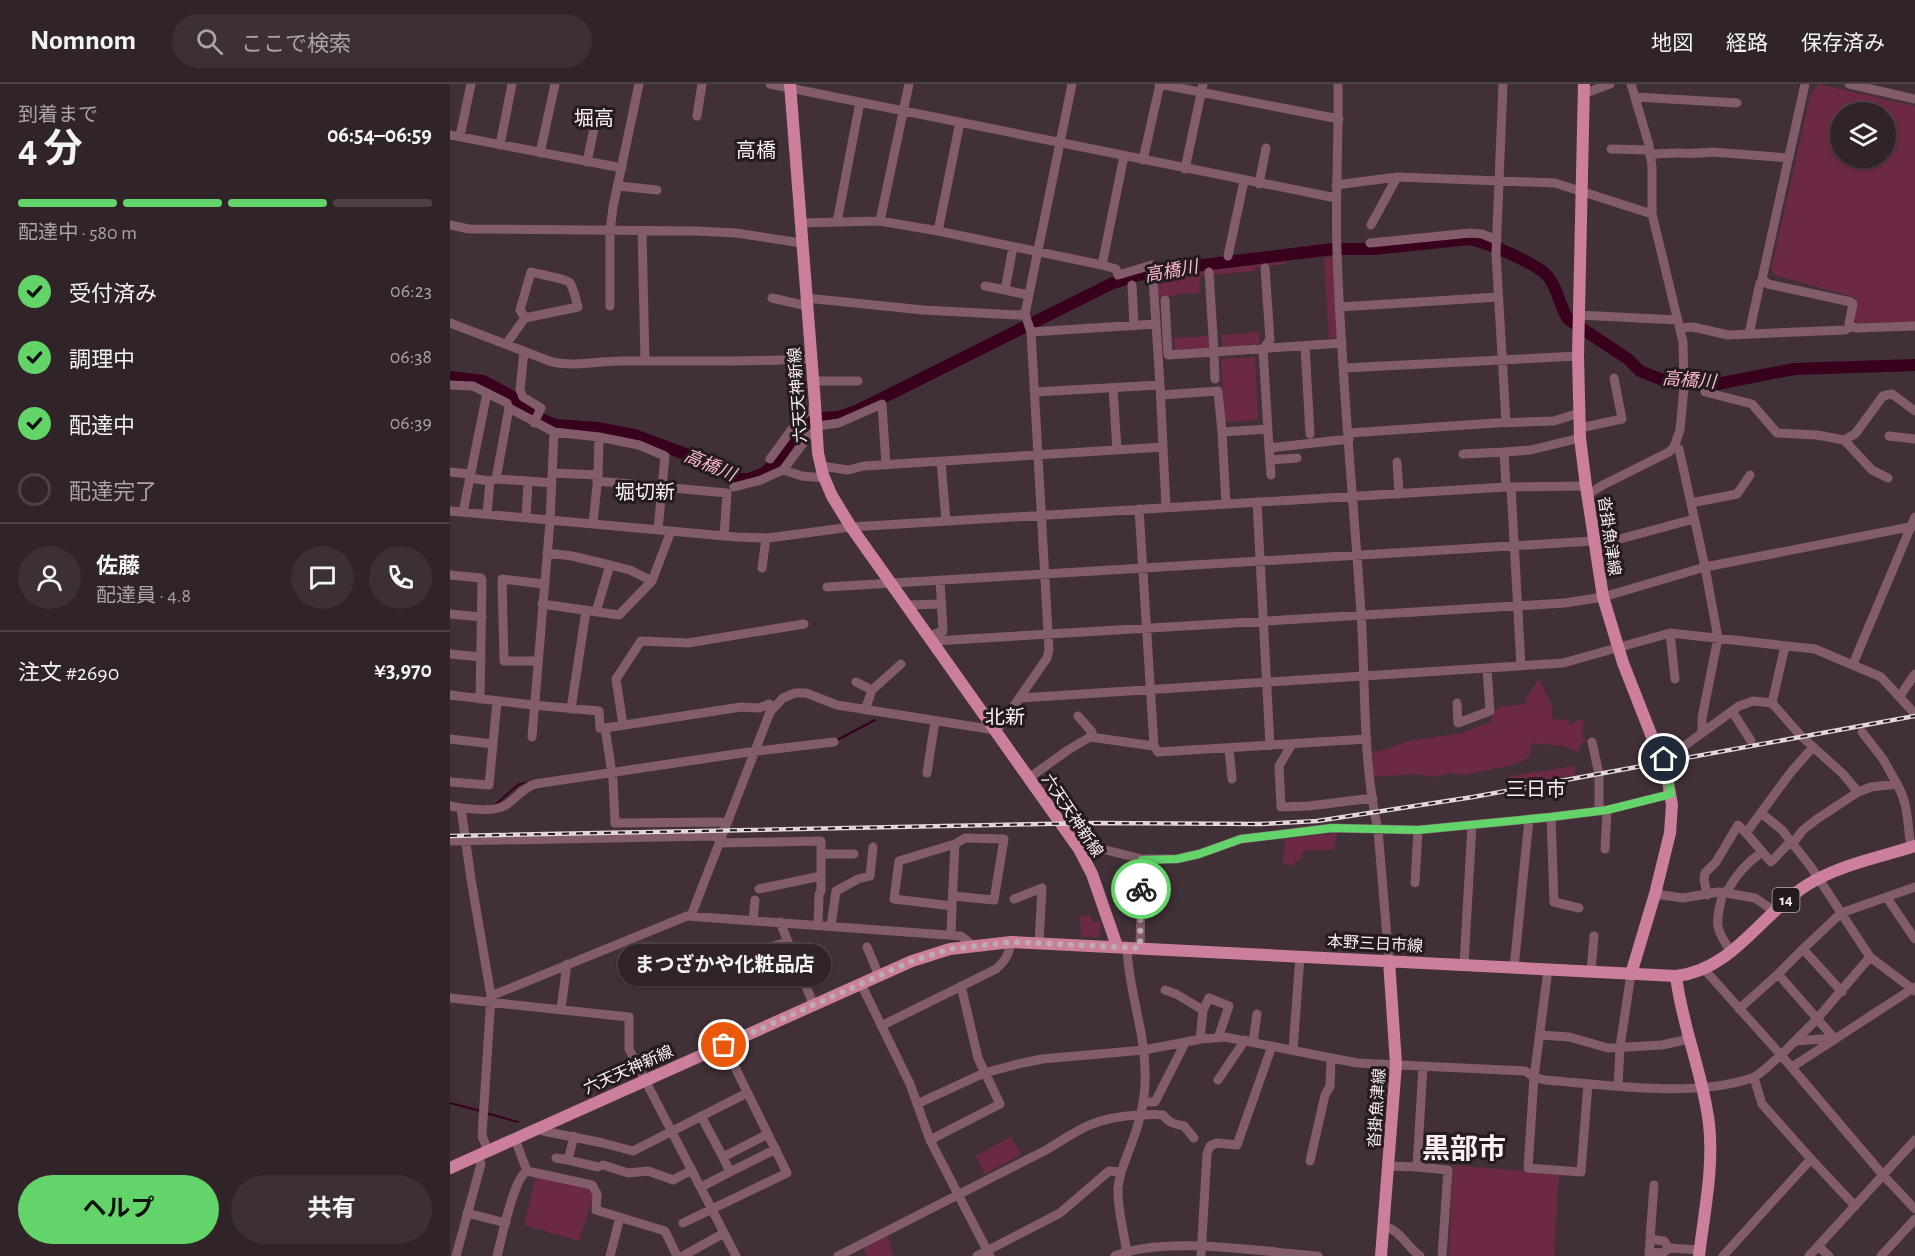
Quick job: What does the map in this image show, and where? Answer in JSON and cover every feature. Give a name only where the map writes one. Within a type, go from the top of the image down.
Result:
[{"type":"main road","name":"六天天神新線","points":[[450,1168],[934,953],[972,945],[1011,942],[1128,947],[1079,849],[852,527],[832,496],[822,472],[818,453],[810,359],[790,86]]},
{"type":"main road","name":"沓掛魚津線","points":[[1583,89],[1578,315],[1579,413],[1593,544],[1603,597],[1618,647],[1654,742],[1664,759],[1673,813],[1655,894],[1631,974]]},
{"type":"main road","name":"14","points":[[1631,974],[1676,976],[1704,969],[1732,953],[1774,910],[1796,892],[1860,861],[1913,846]]},
{"type":"main road","name":"本野三日市線","points":[[1128,947],[1631,974]]},
{"type":"main road","name":"沓掛魚津線","points":[[1381,1256],[1396,1064],[1389,962]]},
{"type":"main road","points":[[1676,976],[1679,1002],[1703,1089],[1709,1125],[1710,1149],[1700,1253]]},
{"type":"street","points":[[471,84],[455,136],[622,168]]},
{"type":"street","points":[[500,145],[512,84]]},
{"type":"street","points":[[540,153],[555,84]]},
{"type":"street","points":[[610,306],[610,231],[639,84]]},
{"type":"street","points":[[697,117],[702,84]]},
{"type":"street","points":[[770,84],[790,86],[1185,169],[1336,198]]},
{"type":"street","points":[[880,221],[909,84]]},
{"type":"street","points":[[691,916],[754,753],[774,706],[783,698],[795,693],[806,693],[837,705],[995,730],[1047,658],[1049,650],[1039,454],[1031,332],[1025,314],[1072,84]]},
{"type":"street","points":[[1143,160],[1159,84],[1202,88],[1339,119]]},
{"type":"street","points":[[1338,84],[1336,198],[1342,344],[1361,614],[1367,739],[1378,830],[1389,962]]},
{"type":"street","points":[[1503,84],[1496,254],[1506,422]]},
{"type":"street","points":[[1583,89],[1610,84]]},
{"type":"street","points":[[450,511],[766,538],[852,527],[1166,507],[1509,487],[1587,490],[1603,485],[1670,452],[1680,430],[1684,387],[1684,357],[1679,324],[1653,214],[1650,153],[1631,84]]},
{"type":"street","points":[[1764,282],[1762,279],[1805,84]]},
{"type":"street","points":[[1849,84],[1915,99]]},
{"type":"street","points":[[1185,169],[1202,88]]},
{"type":"street","points":[[1635,97],[1737,103]]},
{"type":"street","points":[[837,222],[860,102]]},
{"type":"street","points":[[587,162],[597,114]]},
{"type":"street","points":[[938,231],[960,122]]},
{"type":"street","points":[[1259,184],[1266,148]]},
{"type":"street","points":[[1611,149],[1650,153],[1700,154],[1712,152],[1789,158]]},
{"type":"street","points":[[1102,265],[1124,156]]},
{"type":"street","points":[[1336,185],[1397,177],[1555,183],[1653,214]]},
{"type":"street","points":[[1371,225],[1397,177]]},
{"type":"street","points":[[1228,256],[1244,181]]},
{"type":"street","points":[[618,186],[657,190]]},
{"type":"street","points":[[800,223],[880,221],[1102,265],[1116,269],[1118,275],[1152,265],[1166,507]]},
{"type":"street","points":[[450,225],[469,229],[736,233],[801,243]]},
{"type":"street","points":[[642,231],[645,361]]},
{"type":"street","points":[[1370,243],[1470,233],[1482,234],[1497,240]]},
{"type":"street","points":[[1005,290],[1013,247]]},
{"type":"street","points":[[1265,268],[1270,340],[1263,348],[1270,475]]},
{"type":"street","points":[[506,344],[525,318],[578,307],[570,283],[563,279],[553,279],[531,272],[520,310],[525,318]]},
{"type":"street","points":[[1209,272],[1215,379]]},
{"type":"street","points":[[1749,334],[1760,283],[1764,282],[1851,302],[1853,304],[1849,323],[1851,327]]},
{"type":"street","points":[[1132,285],[1134,326]]},
{"type":"street","points":[[985,286],[1028,295]]},
{"type":"street","points":[[1340,307],[1498,297]]},
{"type":"street","points":[[772,298],[923,310],[1025,314]]},
{"type":"street","points":[[1165,300],[1168,355],[1342,344]]},
{"type":"street","points":[[1578,315],[1679,324],[1728,335],[1845,330],[1851,327],[1915,326]]},
{"type":"street","points":[[450,323],[564,364],[604,361],[766,362],[810,359]]},
{"type":"street","points":[[1031,332],[1156,324]]},
{"type":"street","points":[[1305,346],[1310,434]]},
{"type":"street","points":[[524,351],[520,390],[523,397],[541,408],[534,423]]},
{"type":"street","points":[[1344,368],[1578,356]]},
{"type":"street","points":[[1464,453],[1531,450],[1622,419],[1614,378]]},
{"type":"street","points":[[813,381],[858,381]]},
{"type":"street","points":[[450,385],[473,386],[507,403],[509,408],[534,423],[554,432],[599,437],[639,445],[665,456],[658,530]]},
{"type":"street","points":[[1035,392],[1113,388],[1218,391],[1226,504]]},
{"type":"street","points":[[1113,388],[1117,450]]},
{"type":"street","points":[[1705,392],[1752,404],[1777,433],[1817,435],[1844,440],[1872,470],[1888,478]]},
{"type":"street","points":[[462,512],[487,393]]},
{"type":"street","points":[[1844,440],[1855,434],[1883,396],[1892,394],[1915,411]]},
{"type":"street","points":[[770,459],[807,412],[816,420],[839,423],[882,404],[886,465]]},
{"type":"street","points":[[487,514],[509,408]]},
{"type":"street","points":[[1269,448],[1349,436],[1506,422],[1554,422],[1579,413]]},
{"type":"street","points":[[734,487],[761,480],[783,470],[810,434],[816,420]]},
{"type":"street","points":[[1222,432],[1268,429]]},
{"type":"street","points":[[532,737],[550,521],[554,432]]},
{"type":"street","points":[[1889,436],[1915,439]]},
{"type":"street","points":[[593,525],[599,437]]},
{"type":"street","points":[[783,470],[802,476],[886,465],[1163,447]]},
{"type":"street","points":[[1674,447],[1679,449],[1718,638],[1702,718],[1702,733]]},
{"type":"street","points":[[1504,452],[1516,546],[1521,666]]},
{"type":"street","points":[[1270,460],[1297,458]]},
{"type":"street","points":[[941,461],[946,521]]},
{"type":"street","points":[[1397,462],[1399,494]]},
{"type":"street","points":[[450,472],[493,480],[598,478],[727,493],[724,536]]},
{"type":"street","points":[[1691,503],[1737,494],[1750,476]]},
{"type":"street","points":[[526,518],[528,481]]},
{"type":"street","points":[[1257,502],[1269,746]]},
{"type":"street","points":[[1139,509],[1154,746],[1158,752],[1367,739]]},
{"type":"street","points":[[1853,664],[1915,517]]},
{"type":"street","points":[[827,586],[1516,546],[1593,544],[1694,519]]},
{"type":"street","points":[[931,638],[1565,603],[1603,597],[1705,567],[1913,526]]},
{"type":"street","points":[[542,604],[619,615],[652,581],[671,531]]},
{"type":"street","points":[[762,568],[766,538]]},
{"type":"street","points":[[547,553],[572,556],[630,570],[652,581]]},
{"type":"street","points":[[596,612],[610,565]]},
{"type":"street","points":[[450,575],[482,580],[480,699]]},
{"type":"street","points":[[537,661],[504,661],[502,579],[544,584]]},
{"type":"street","points":[[931,638],[943,630],[940,580]]},
{"type":"street","points":[[907,605],[942,604]]},
{"type":"street","points":[[571,709],[586,610]]},
{"type":"street","points":[[450,614],[482,617]]},
{"type":"street","points":[[623,725],[616,678],[640,641],[688,643],[804,624]]},
{"type":"street","points":[[1670,633],[1675,679]]},
{"type":"street","points":[[1020,698],[1563,663],[1670,633],[1815,649],[1881,677],[1915,714]]},
{"type":"street","points":[[1772,703],[1785,646]]},
{"type":"street","points":[[450,654],[481,657]]},
{"type":"street","points":[[865,710],[872,690],[901,664]]},
{"type":"street","points":[[1457,703],[1458,728],[1490,711],[1487,669]]},
{"type":"street","points":[[1900,696],[1912,685],[1915,674]]},
{"type":"street","points":[[856,682],[872,690]]},
{"type":"street","points":[[450,695],[599,711],[600,728],[741,707],[759,708],[769,704],[774,706]]},
{"type":"street","points":[[450,782],[489,785],[497,701]]},
{"type":"street","points":[[1664,759],[1732,711],[1753,702],[1772,703],[1858,792]]},
{"type":"street","points":[[1732,711],[1751,741]]},
{"type":"street","points":[[1078,716],[1092,732],[1090,737]]},
{"type":"street","points":[[927,773],[935,721]]},
{"type":"street","points":[[605,728],[612,773],[615,823],[721,822]]},
{"type":"street","points":[[1862,732],[1883,759],[1907,806],[1907,823],[1913,846]]},
{"type":"street","points":[[1029,778],[1090,737],[1154,746]]},
{"type":"street","points":[[450,739],[493,744]]},
{"type":"street","points":[[450,806],[498,808],[506,805],[524,788],[535,784],[834,742]]},
{"type":"street","points":[[1592,742],[1599,774],[1605,849]]},
{"type":"street","points":[[1292,744],[1279,766],[1281,807],[1373,798]]},
{"type":"street","points":[[1746,833],[1813,747]]},
{"type":"street","points":[[1229,748],[1232,779]]},
{"type":"street","points":[[1707,895],[1705,873],[1716,862],[1738,825],[1770,862],[1803,830],[1858,792],[1871,787],[1897,784]]},
{"type":"street","points":[[1079,849],[1106,850],[1142,860],[1177,859],[1241,839],[1332,828],[1418,830],[1551,817],[1603,810],[1671,794]]},
{"type":"street","points":[[456,1256],[483,1153],[482,1136],[491,999],[461,808]]},
{"type":"street","points":[[1761,813],[1782,830],[1792,842],[1870,957],[1914,989],[1834,1038],[1792,1067]]},
{"type":"street","points":[[1551,817],[1554,902],[1579,908]]},
{"type":"street","points":[[1514,968],[1529,819]]},
{"type":"street","points":[[1464,964],[1472,825]]},
{"type":"street","points":[[1415,883],[1418,830]]},
{"type":"street","points":[[450,841],[713,836],[720,841],[821,841],[822,876],[818,925]]},
{"type":"street","points":[[965,838],[1004,839],[994,900],[894,899],[899,861],[955,844],[965,838]]},
{"type":"street","points":[[951,936],[955,844]]},
{"type":"street","points":[[831,926],[836,891],[858,879],[870,876],[873,847]]},
{"type":"street","points":[[1732,953],[1716,926],[1725,892],[1752,859],[1762,852]]},
{"type":"street","points":[[821,854],[854,854]]},
{"type":"street","points":[[1127,1254],[1118,1205],[1118,1188],[1121,1172],[1141,1115],[1146,1075],[1144,1050],[1128,967],[1128,947],[1142,860]]},
{"type":"street","points":[[759,889],[822,876]]},
{"type":"street","points":[[1739,1009],[1842,913],[1915,887]]},
{"type":"street","points":[[1014,899],[1042,888],[1039,943]]},
{"type":"street","points":[[1655,894],[1683,898],[1725,892],[1755,898],[1774,910]]},
{"type":"street","points":[[1887,898],[1915,938]]},
{"type":"street","points":[[753,921],[755,900]]},
{"type":"street","points":[[491,999],[567,964],[691,916],[961,936],[972,945]]},
{"type":"street","points":[[780,922],[814,1006]]},
{"type":"street","points":[[1591,972],[1594,936]]},
{"type":"street","points":[[759,950],[788,942]]},
{"type":"street","points":[[881,1026],[996,969],[1010,953],[1011,942]]},
{"type":"street","points":[[867,947],[879,976]]},
{"type":"street","points":[[1803,949],[1842,992]]},
{"type":"street","points":[[1293,1050],[1300,956]]},
{"type":"street","points":[[917,1104],[984,1073],[1042,1059],[1144,1050],[1200,1039],[1218,1038],[1249,1041],[1357,1063],[1525,1071],[1545,1080],[1618,1086],[1703,1089],[1754,1078],[1796,1041],[1842,992],[1870,957]]},
{"type":"street","points":[[561,1009],[567,964]]},
{"type":"street","points":[[797,964],[827,965]]},
{"type":"street","points":[[1704,969],[1915,1209]]},
{"type":"street","points":[[1548,970],[1534,1077],[1528,1168],[1581,1172],[1588,1084]]},
{"type":"street","points":[[1618,1086],[1620,1047],[1631,974]]},
{"type":"street","points":[[1778,974],[1834,1038]]},
{"type":"street","points":[[861,984],[910,1084],[930,1140],[989,1253]]},
{"type":"street","points":[[930,1140],[1000,1104],[978,1058],[961,986]]},
{"type":"street","points":[[1165,990],[1203,1010]]},
{"type":"street","points":[[450,998],[491,999],[629,1017],[628,1049],[736,1256]]},
{"type":"street","points":[[1200,1039],[1203,1010],[1209,998],[1229,1006],[1218,1038]]},
{"type":"street","points":[[1218,1080],[1249,1041],[1257,1014]]},
{"type":"street","points":[[1540,1035],[1569,1037],[1608,1048],[1662,1045],[1689,1040]]},
{"type":"street","points":[[1796,1041],[1834,1038]]},
{"type":"street","points":[[1143,1102],[1155,1102],[1185,1043]]},
{"type":"street","points":[[683,1223],[788,1173],[724,1045]]},
{"type":"street","points":[[1202,1251],[1207,1154],[1210,1146],[1217,1143],[1237,1144],[1272,1046]]},
{"type":"street","points":[[1310,1161],[1329,1086],[1331,1058]]},
{"type":"street","points":[[1417,1167],[1423,1066]]},
{"type":"street","points":[[1754,1078],[1762,1104],[1855,1206]]},
{"type":"street","points":[[539,1127],[543,1131],[574,1136],[633,1151],[747,1093]]},
{"type":"street","points":[[838,1256],[1048,1149],[1098,1120],[1128,1114],[1163,1115],[1167,1121],[1184,1126],[1194,1138]]},
{"type":"street","points":[[701,1116],[730,1172]]},
{"type":"street","points":[[723,1157],[768,1134]]},
{"type":"street","points":[[568,1160],[574,1136]]},
{"type":"street","points":[[515,1139],[528,1171]]},
{"type":"street","points":[[1809,1256],[1915,1140]]},
{"type":"street","points":[[701,1187],[776,1149]]},
{"type":"street","points":[[556,1158],[628,1173],[648,1171],[673,1180],[693,1170]]},
{"type":"street","points":[[1723,1256],[1811,1159]]},
{"type":"street","points":[[1388,1166],[1448,1170],[1442,1256]]},
{"type":"street","points":[[496,1256],[516,1185],[523,1173],[528,1171],[592,1185],[597,1194],[596,1210],[665,1232],[677,1256]]},
{"type":"street","points":[[977,1256],[989,1253],[1060,1213],[1109,1171],[1121,1172]]},
{"type":"street","points":[[1654,1185],[1649,1254],[1663,1253],[1669,1248]]},
{"type":"street","points":[[467,1213],[506,1223]]},
{"type":"street","points":[[610,1256],[620,1217]]},
{"type":"street","points":[[1881,1256],[1915,1219]]},
{"type":"street","points":[[1383,1226],[1395,1229],[1412,1251],[1420,1256]]},
{"type":"street","points":[[683,1256],[724,1233]]},
{"type":"street","points":[[1650,1239],[1664,1241],[1669,1248],[1700,1253]]},
{"type":"street","points":[[1115,1256],[1165,1246],[1202,1251],[1318,1256]]},
{"type":"street","points":[[1818,1246],[1829,1256]]},
{"type":"shaded area","points":[[1818,84],[1915,106],[1915,322],[1857,323],[1854,317],[1856,298],[1774,275],[1771,269],[1810,97]]},
{"type":"shaded area","points":[[1333,257],[1338,338],[1329,338],[1324,258]]},
{"type":"shaded area","points":[[1286,261],[1286,264],[1256,267],[1255,271],[1199,276],[1200,293],[1157,297],[1155,277]]},
{"type":"shaded area","points":[[1259,332],[1259,344],[1222,347],[1222,335]]},
{"type":"shaded area","points":[[1209,336],[1210,348],[1175,352],[1174,338]]},
{"type":"shaded area","points":[[1255,357],[1258,420],[1225,422],[1221,359]]},
{"type":"shaded area","points":[[1539,679],[1552,706],[1552,719],[1568,720],[1570,725],[1578,720],[1584,720],[1582,737],[1590,742],[1582,741],[1578,752],[1562,746],[1532,743],[1529,758],[1512,765],[1465,775],[1449,773],[1436,777],[1414,774],[1374,777],[1372,752],[1385,750],[1408,741],[1462,733],[1490,722],[1499,707],[1525,704],[1529,693]]},
{"type":"shaded area","points":[[1575,766],[1574,775],[1510,786],[1510,776]]},
{"type":"shaded area","points":[[1337,833],[1334,850],[1303,851],[1300,861],[1295,861],[1294,866],[1283,863],[1285,839]]},
{"type":"shaded area","points":[[1090,915],[1093,923],[1101,921],[1099,937],[1081,937],[1080,916]]},
{"type":"shaded area","points":[[729,945],[739,945],[753,976],[727,976]]},
{"type":"shaded area","points":[[1011,1137],[1021,1155],[985,1174],[976,1156]]},
{"type":"shaded area","points":[[1453,1165],[1559,1174],[1554,1256],[1449,1256]]},
{"type":"shaded area","points":[[536,1176],[588,1189],[593,1196],[579,1241],[524,1225]]},
{"type":"shaded area","points":[[888,1235],[893,1256],[867,1256],[864,1248]]},
{"type":"waterway","name":"高橋川","points":[[450,377],[483,381],[513,397],[533,416],[556,425],[597,428],[634,435],[710,463],[733,479],[749,479],[764,473],[776,463],[800,427],[818,418],[839,417],[856,411],[1113,283],[1138,275],[1170,269],[1333,249],[1373,249],[1470,239],[1536,267],[1549,278],[1569,320],[1628,359],[1640,371],[1660,379],[1689,384],[1717,384],[1794,369],[1915,365]]},
{"type":"waterway","points":[[837,740],[875,720]]},
{"type":"waterway","points":[[495,805],[519,784],[527,783]]},
{"type":"waterway","points":[[450,1103],[481,1111]]},
{"type":"waterway","points":[[486,1113],[518,1122]]},
{"type":"railway","points":[[450,836],[1095,823],[1261,824],[1317,821],[1473,797],[1915,716]]},
{"type":"way so far","points":[[724,1045],[912,961],[950,949],[1011,942],[1140,948],[1141,889]]},
{"type":"place","name":"まつざかや化粧品店","points":[[724,1045]]},
{"type":"district","name":"堀高","points":[[594,118]]},
{"type":"district","name":"高橋","points":[[756,150]]},
{"type":"district","name":"堀切新","points":[[645,492]]},
{"type":"district","name":"北新","points":[[1005,717]]},
{"type":"district","name":"三日市","points":[[1536,789]]},
{"type":"district","name":"黒部市","points":[[1464,1148]]},
{"type":"route","points":[[1141,889],[1142,860],[1177,859],[1241,839],[1332,828],[1418,830],[1607,810],[1671,794],[1664,759]]}]
